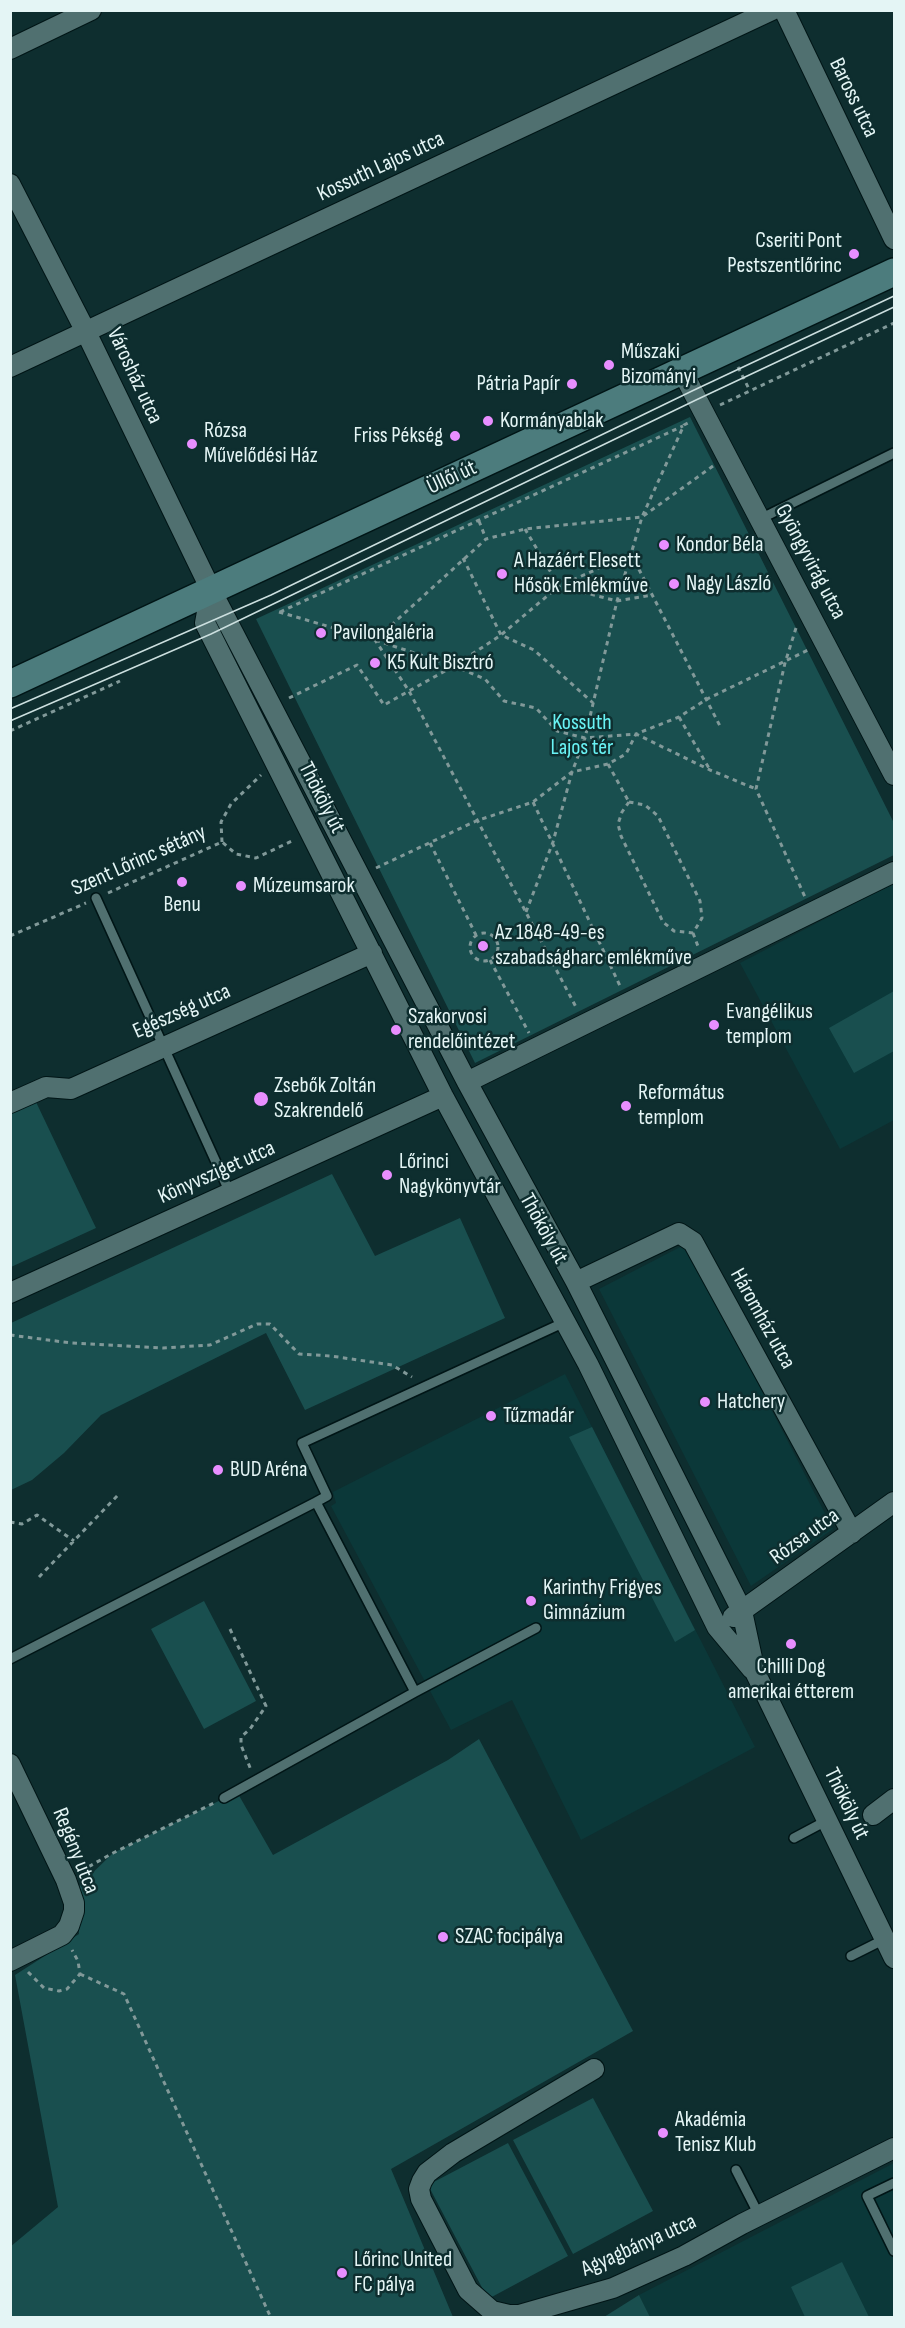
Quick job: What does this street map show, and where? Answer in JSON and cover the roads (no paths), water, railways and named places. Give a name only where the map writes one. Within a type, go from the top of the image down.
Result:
[{"type":"main road","name":"Üllői út","points":[[10,684],[894,272]]},
{"type":"street","points":[[10,49],[91,10]]},
{"type":"street","name":"Kossuth Lajos utca","points":[[10,367],[772,10]]},
{"type":"street","name":"Baross utca","points":[[784,10],[894,240]]},
{"type":"street","name":"Városház utca","points":[[10,184],[86,332],[211,590]]},
{"type":"street","name":"Gyöngyvirág utca","points":[[682,371],[894,775]]},
{"type":"street","name":"Thököly út","points":[[211,590],[467,1082],[576,1282],[742,1611],[755,1672],[894,1958]]},
{"type":"street","name":"Thököly út","points":[[211,590],[205,623],[443,1096],[565,1322],[717,1627],[755,1672]]},
{"type":"street","points":[[258,728],[276,712]]},
{"type":"street","points":[[467,1082],[894,872]]},
{"type":"street","name":"Egészség utca","points":[[10,1103],[46,1087],[72,1092],[163,1046],[372,953]]},
{"type":"street","name":"Könyvsziget utca","points":[[10,1293],[443,1096]]},
{"type":"street","name":"Háromház utca","points":[[576,1282],[679,1233],[693,1242],[852,1533]]},
{"type":"street","name":"Rózsa utca","points":[[742,1611],[894,1502]]},
{"type":"street","points":[[717,1627],[742,1611]]},
{"type":"street","name":"Regény utca","points":[[10,1764],[66,1880],[74,1903],[69,1926],[62,1935],[14,1960]]},
{"type":"street","points":[[873,1815],[894,1799]]},
{"type":"street","name":"Agyagbánya utca","points":[[594,2069],[453,2152],[427,2173],[422,2181],[419,2189],[421,2199],[468,2290],[492,2311],[519,2315],[613,2288],[684,2256],[759,2215],[894,2148]]},
{"type":"lane","points":[[760,519],[894,453]]},
{"type":"lane","points":[[96,898],[230,1193]]},
{"type":"lane","points":[[10,1659],[327,1496],[302,1443],[565,1322]]},
{"type":"lane","points":[[316,1502],[415,1692]]},
{"type":"lane","points":[[224,1798],[536,1628]]},
{"type":"lane","points":[[794,1838],[826,1821]]},
{"type":"lane","points":[[851,1956],[885,1939]]},
{"type":"lane","points":[[736,2170],[759,2215]]},
{"type":"lane","points":[[894,2183],[867,2196],[894,2251]]},
{"type":"tram line","points":[[10,709],[271,595],[894,296]]},
{"type":"tram line","points":[[10,721],[211,634],[894,307]]},
{"type":"place","name":"Cseriti Pont Pestszentlőrinc","points":[[854,254]]},
{"type":"place","name":"Műszaki Bizományi","points":[[609,365]]},
{"type":"place","name":"Pátria Papír","points":[[572,384]]},
{"type":"place","name":"Kormányablak","points":[[488,421]]},
{"type":"place","name":"Friss Pékség","points":[[455,436]]},
{"type":"place","name":"Rózsa Művelődési Ház","points":[[192,444]]},
{"type":"place","name":"Kondor Béla","points":[[664,545]]},
{"type":"place","name":"A Hazáért Elesett Hősök Emlékműve","points":[[502,574]]},
{"type":"place","name":"Nagy László","points":[[674,584]]},
{"type":"place","name":"Pavilongaléria","points":[[321,633]]},
{"type":"place","name":"K5 Kult Bisztró","points":[[375,663]]},
{"type":"place","name":"Benu","points":[[182,882]]},
{"type":"place","name":"Múzeumsarok","points":[[241,886]]},
{"type":"place","name":"Az 1848-49-es szabadságharc emlékműve","points":[[483,946]]},
{"type":"place","name":"Evangélikus templom","points":[[714,1025]]},
{"type":"place","name":"Szakorvosi rendelőintézet","points":[[396,1030]]},
{"type":"place","name":"Zsebők Zoltán Szakrendelő","points":[[261,1099]]},
{"type":"place","name":"Református templom","points":[[626,1106]]},
{"type":"place","name":"Lőrinci Nagykönyvtár","points":[[387,1175]]},
{"type":"place","name":"Hatchery","points":[[705,1402]]},
{"type":"place","name":"Tűzmadár","points":[[491,1416]]},
{"type":"place","name":"BUD Aréna","points":[[218,1470]]},
{"type":"place","name":"Karinthy Frigyes Gimnázium","points":[[531,1601]]},
{"type":"place","name":"Chilli Dog amerikai étterem","points":[[791,1644]]},
{"type":"place","name":"SZAC focipálya","points":[[443,1937]]},
{"type":"place","name":"Akadémia Tenisz Klub","points":[[663,2133]]},
{"type":"place","name":"Lőrinc United FC pálya","points":[[342,2273]]},
{"type":"park label","name":"Kossuth Lajos tér","points":[[582,736]]}]
